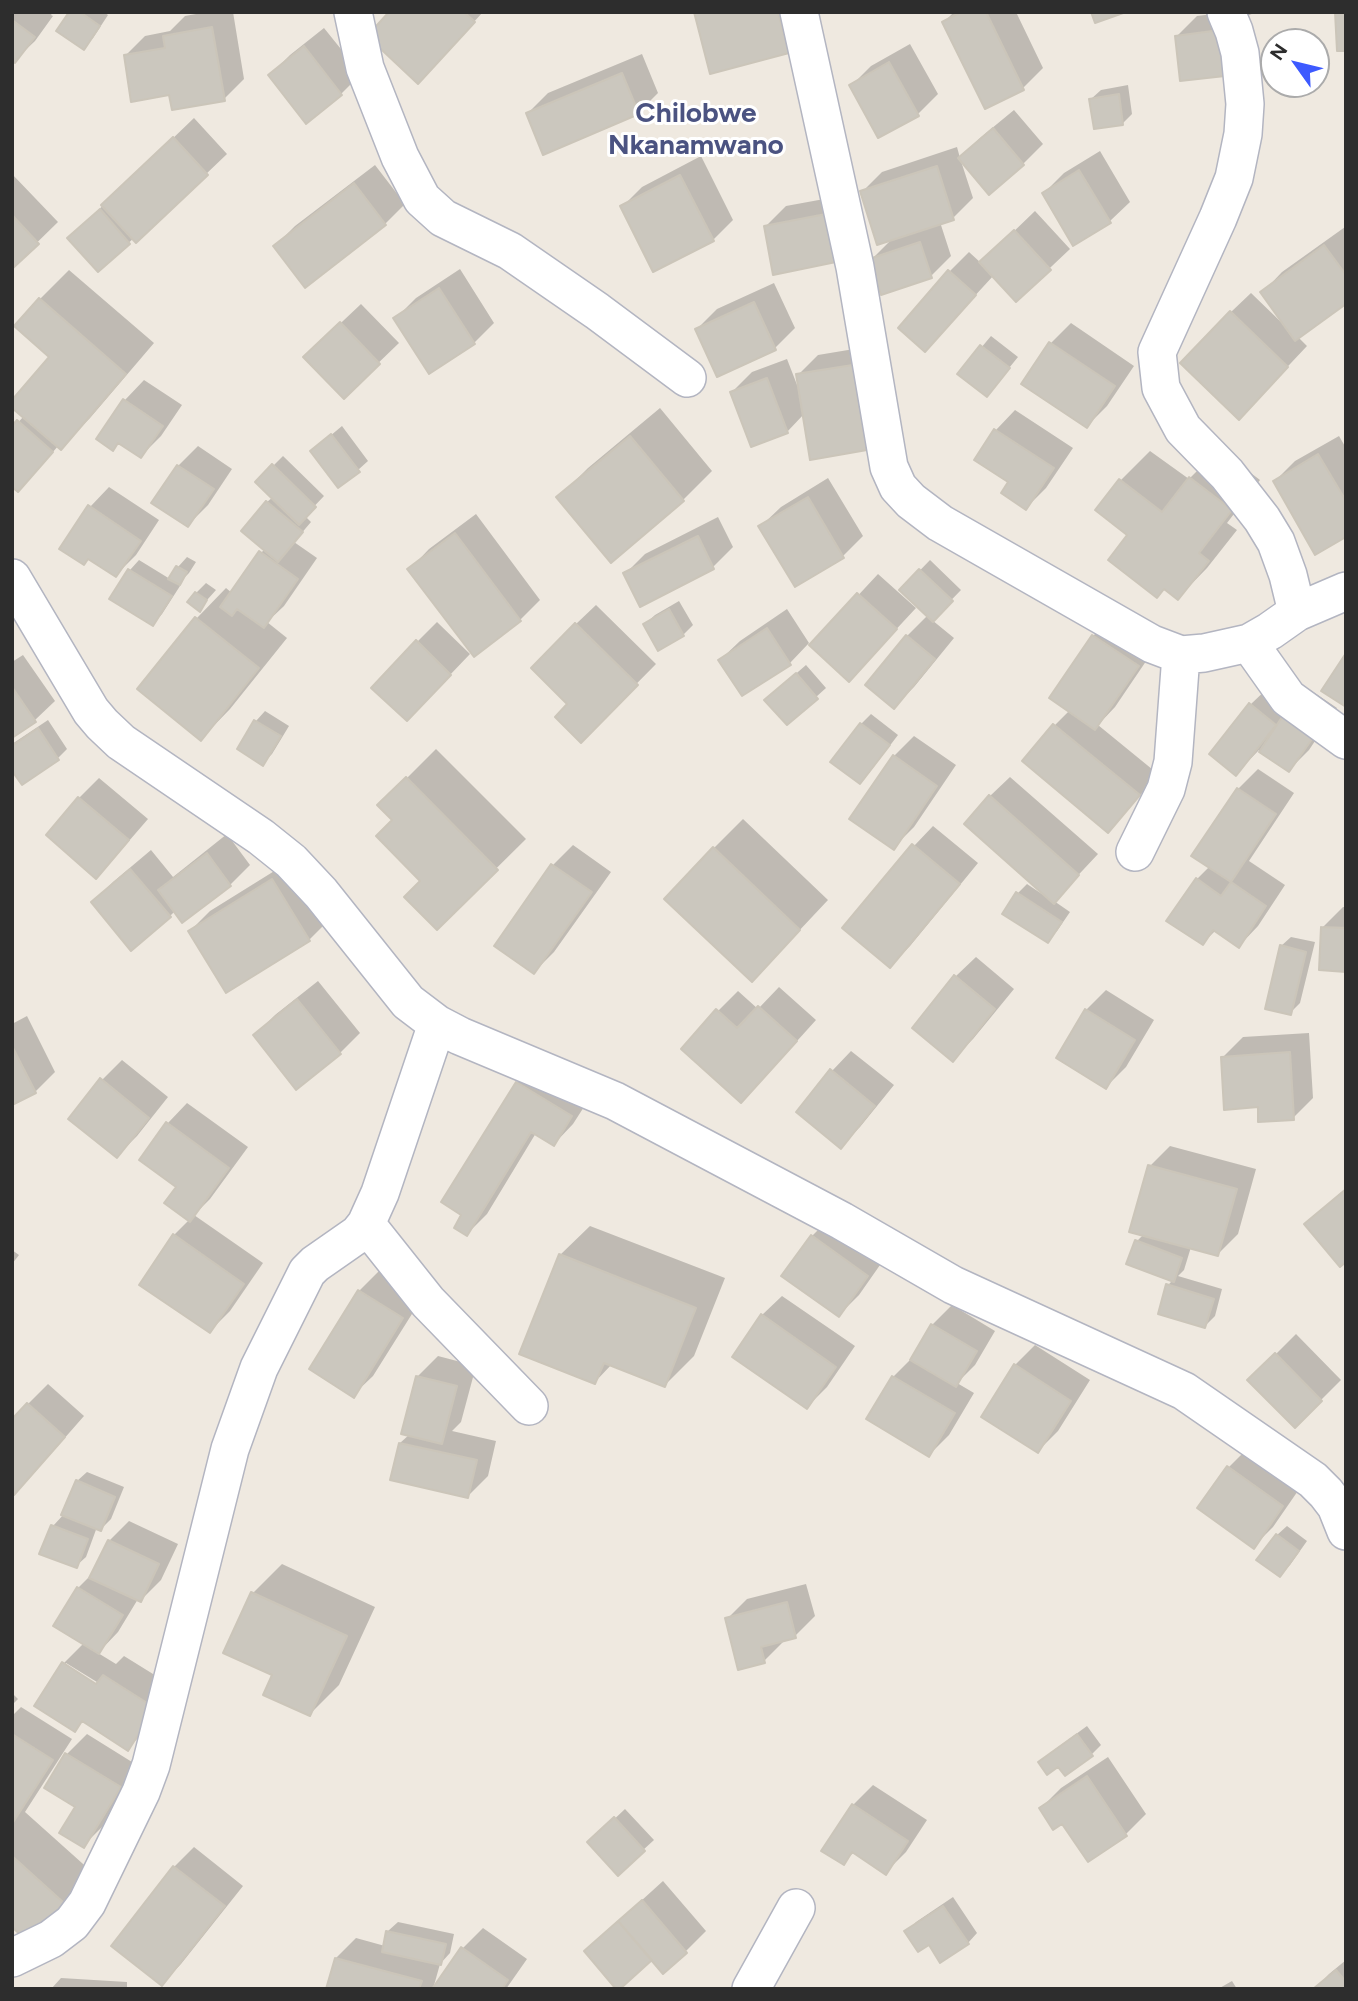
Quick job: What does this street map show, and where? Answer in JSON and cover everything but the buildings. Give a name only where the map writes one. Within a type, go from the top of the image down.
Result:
[{"type":"street","points":[[354,12],[365,68],[400,157],[422,199],[443,218],[510,251],[687,378]]},
{"type":"street","points":[[799,12],[856,267],[889,467],[898,487],[911,501],[940,523],[1152,644],[1181,655],[1249,643],[1297,612],[1346,591]]},
{"type":"street","points":[[1226,12],[1240,53],[1245,104],[1243,134],[1234,178],[1157,352],[1161,387],[1183,429],[1227,474],[1276,542],[1297,612]]},
{"type":"street","points":[[12,578],[102,724],[121,742],[261,837],[291,861],[321,893],[408,1002],[437,1024],[615,1101],[842,1221],[953,1285],[1184,1391],[1313,1480],[1336,1506],[1346,1531]]},
{"type":"street","points":[[1249,643],[1287,698],[1346,740]]},
{"type":"street","points":[[1135,852],[1167,789],[1173,762],[1181,655]]},
{"type":"street","points":[[12,1958],[51,1939],[72,1923],[87,1903],[141,1791],[151,1765],[230,1449],[259,1368],[307,1272],[358,1234],[366,1224],[380,1193],[437,1024]]},
{"type":"street","points":[[366,1224],[428,1302],[529,1406]]},
{"type":"street","points":[[751,1989],[796,1908]]},
{"type":"district","name":"Chilobwe Nkanamwano","points":[[696,130]]}]
